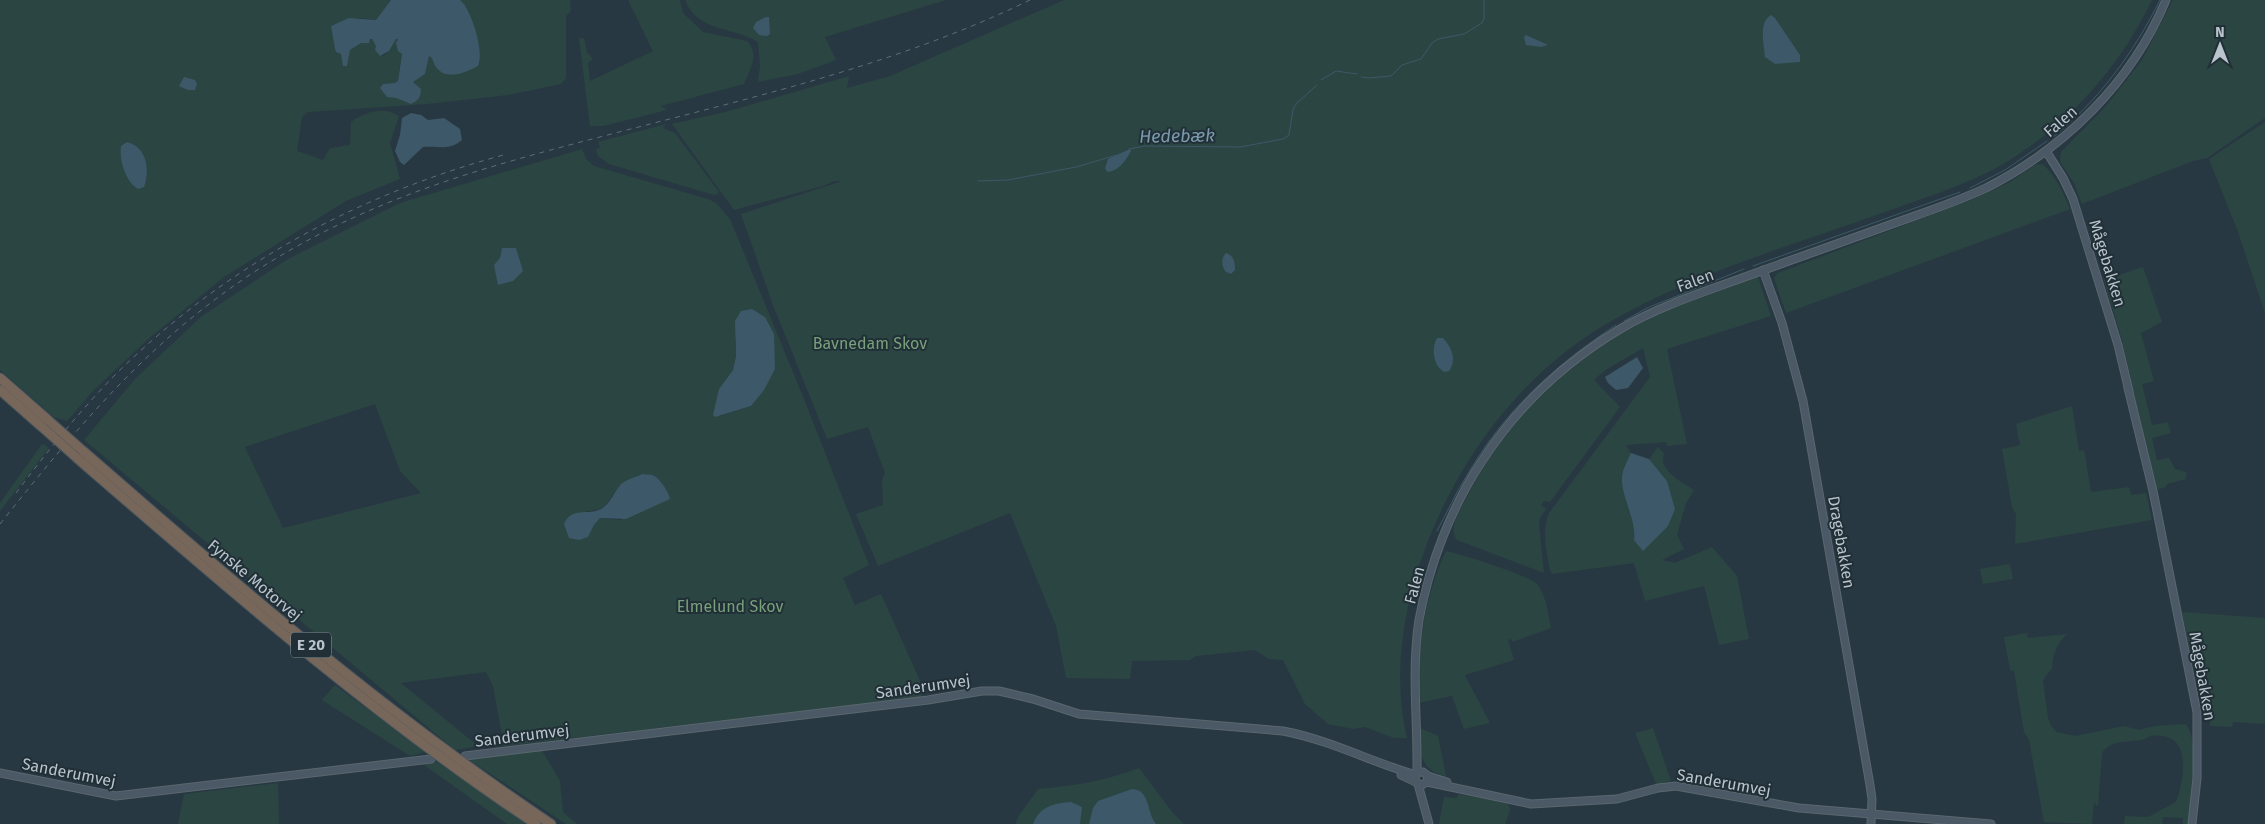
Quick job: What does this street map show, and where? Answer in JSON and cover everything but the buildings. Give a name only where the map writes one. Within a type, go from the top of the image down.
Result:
[{"type":"highway","name":"Fynske Motorvej","points":[[0,378],[44,423]]},
{"type":"highway","name":"Fynske Motorvej","points":[[0,390],[44,423],[303,639],[433,741],[551,824]]},
{"type":"highway","name":"Fynske Motorvej","points":[[80,454],[187,553],[302,649],[429,748],[536,824]]},
{"type":"street","name":"Falen","points":[[1429,824],[1425,808],[1416,738],[1414,663],[1420,618],[1430,574],[1464,491],[1500,436],[1543,387],[1600,342],[1665,306],[1966,197],[2004,178],[2046,152],[2073,130],[2116,84],[2149,35],[2166,0]]},
{"type":"street","name":"Mågebakken","points":[[2046,152],[2063,178],[2073,199],[2118,345],[2150,479],[2197,712],[2198,741],[2194,824]]},
{"type":"street","name":"Dragebakken","points":[[1763,270],[1785,331],[1803,401],[1870,785],[1871,824]]},
{"type":"street","name":"Sanderumvej","points":[[465,756],[928,700],[982,691],[998,691],[1079,714],[1283,731],[1324,740],[1388,769],[1455,789],[1531,804],[1600,801],[1616,799],[1666,786],[1676,786],[1799,808],[1991,824]]},
{"type":"street","name":"Sanderumvej","points":[[0,773],[116,796],[431,759]]},
{"type":"green space","points":[[0,0],[391,0],[376,20],[359,18],[332,25],[336,52],[342,54],[347,66],[350,49],[360,43],[369,43],[370,39],[373,40],[383,56],[398,39],[402,54],[398,78],[421,89],[413,82],[425,74],[429,56],[432,58],[477,40],[469,12],[460,0],[570,0],[571,11],[566,16],[566,78],[561,84],[508,95],[427,104],[308,112],[302,117],[297,151],[323,160],[330,148],[350,145],[351,122],[357,118],[374,111],[386,111],[399,116],[390,143],[400,179],[346,201],[224,277],[147,340],[93,391],[67,421],[54,417],[0,370]]},
{"type":"green space","points":[[628,0],[680,0],[683,13],[703,32],[747,41],[753,51],[753,62],[744,84],[661,106],[667,110],[603,126],[590,126],[579,38],[584,38],[587,52],[593,59],[588,63],[590,81],[653,51]]},
{"type":"green space","points":[[685,0],[946,0],[825,37],[836,60],[798,74],[758,82],[760,66],[758,42],[698,18]]},
{"type":"green space","points":[[1064,0],[2152,0],[2123,51],[2086,97],[2043,137],[2019,154],[1994,169],[1955,187],[1744,261],[1639,306],[1577,343],[1549,365],[1524,389],[1480,444],[1461,473],[1444,504],[1421,560],[1408,610],[1401,661],[1402,713],[1407,738],[1394,738],[1365,727],[1353,729],[1328,724],[1305,704],[1283,660],[1269,659],[1255,650],[1196,656],[1190,660],[1132,661],[1130,679],[1066,678],[1056,626],[1010,513],[878,566],[856,514],[883,505],[882,480],[885,473],[868,427],[827,439],[773,305],[741,214],[842,181],[834,181],[826,185],[734,210],[672,124],[729,111],[849,76],[847,88],[890,76]]},
{"type":"green space","points":[[2173,0],[2265,0],[2265,118],[2207,158],[2193,161],[2082,204],[2074,183],[2060,162],[2061,152],[2107,105],[2142,60]]},
{"type":"green space","points":[[2265,122],[2265,313],[2237,229],[2209,159]]},
{"type":"green space","points":[[666,124],[663,128],[675,133],[719,192],[718,194],[714,195],[609,164],[598,156],[596,149],[600,148],[598,142]]},
{"type":"green space","name":"Bavnedam Skov","points":[[582,149],[586,159],[594,166],[708,199],[716,203],[730,219],[804,399],[869,565],[843,578],[855,605],[881,594],[921,683],[922,697],[504,746],[493,686],[486,672],[401,683],[478,746],[455,750],[84,440],[135,379],[202,316],[288,259],[400,203]],"holes":[[[735,334],[751,406],[720,416],[719,389],[733,370],[736,356]],[[375,404],[400,471],[421,493],[283,528],[245,447]],[[639,476],[657,478],[667,491],[669,499],[620,520],[600,518],[588,537],[585,511],[593,511],[603,507],[616,490],[627,480]]]},
{"type":"green space","points":[[2043,164],[2059,185],[2070,209],[1786,313],[1774,278],[1778,273],[1971,200],[2010,182],[2035,165]]},
{"type":"green space","points":[[2143,267],[2162,322],[2141,333],[2154,381],[2142,384],[2152,425],[2168,422],[2171,433],[2152,438],[2157,460],[2169,458],[2175,469],[2186,472],[2186,479],[2167,484],[2166,487],[2156,490],[2122,340],[2104,280]]},
{"type":"green space","points":[[1758,277],[1771,316],[1667,349],[1687,444],[1667,446],[1666,442],[1626,445],[1631,453],[1622,479],[1633,523],[1634,540],[1667,481],[1649,459],[1658,447],[1664,453],[1664,465],[1667,470],[1694,490],[1686,503],[1677,535],[1684,549],[1662,560],[1675,563],[1712,547],[1737,576],[1749,639],[1719,645],[1704,586],[1645,601],[1634,563],[1552,574],[1550,571],[1545,535],[1549,513],[1650,377],[1643,348],[1604,371],[1594,380],[1620,407],[1550,502],[1544,501],[1541,505],[1546,509],[1540,518],[1539,525],[1544,573],[1457,540],[1454,535],[1456,518],[1484,466],[1523,414],[1571,369],[1626,331],[1655,316],[1693,300]]},
{"type":"green space","points":[[2072,406],[2079,451],[2084,450],[2091,492],[2129,487],[2131,495],[2146,493],[2152,520],[2015,544],[2016,514],[2012,507],[2002,449],[2020,445],[2016,424]]},
{"type":"green space","points":[[42,444],[49,448],[0,511],[0,503]]},
{"type":"green space","points":[[1446,551],[1508,570],[1537,584],[1545,599],[1551,628],[1512,642],[1511,639],[1508,640],[1514,660],[1465,675],[1490,723],[1464,729],[1452,696],[1418,703],[1423,625],[1432,587]]},
{"type":"green space","points":[[2010,564],[2013,579],[1983,584],[1980,569]]},
{"type":"green space","points":[[2182,612],[2265,618],[2265,724],[2233,722],[2232,727],[2210,726],[2210,710],[2202,710]]},
{"type":"green space","points":[[2027,633],[2028,638],[2067,634],[2060,642],[2054,654],[2052,669],[2043,681],[2048,718],[2051,726],[2057,732],[2075,736],[2124,726],[2139,730],[2155,726],[2186,724],[2191,734],[2194,758],[2189,824],[2183,824],[2183,818],[2163,817],[2162,824],[2124,824],[2125,816],[2148,817],[2176,802],[2182,780],[2183,758],[2180,748],[2174,741],[2165,736],[2151,736],[2142,740],[2119,742],[2110,745],[2102,753],[2098,806],[2094,803],[2092,824],[2044,822],[2029,740],[2024,732],[2014,671],[2010,670],[2004,637]]},
{"type":"green space","points":[[335,685],[425,752],[410,756],[322,700]]},
{"type":"green space","points":[[1418,727],[1438,736],[1446,776],[1430,769],[1426,764],[1421,751]]},
{"type":"green space","points":[[1653,728],[1671,781],[1656,784],[1635,733]]},
{"type":"green space","points":[[541,749],[560,781],[563,812],[577,824],[566,824],[468,759]]},
{"type":"green space","points":[[437,762],[528,824],[507,824],[424,765]]},
{"type":"green space","points":[[1139,768],[1172,812],[1184,824],[1015,824],[1038,789],[1089,782]]},
{"type":"green space","points":[[278,783],[279,824],[178,824],[184,794]]},
{"type":"green space","points":[[1458,794],[1501,801],[1508,804],[1510,810],[1505,824],[1439,824],[1444,797],[1457,798]]},
{"type":"water","points":[[391,0],[460,0],[468,12],[476,31],[480,51],[478,66],[458,74],[445,74],[435,66],[432,58],[429,56],[425,74],[413,82],[421,89],[421,92],[416,102],[411,104],[396,98],[387,97],[380,88],[383,84],[398,81],[402,54],[398,51],[396,43],[398,39],[396,39],[389,51],[380,56],[375,50],[376,46],[372,39],[370,39],[369,43],[361,43],[350,50],[347,66],[343,66],[341,54],[336,52],[335,49],[331,26],[349,18],[376,20]]},
{"type":"water","points":[[1771,15],[1800,55],[1800,62],[1775,64],[1765,57],[1763,28],[1764,23]]},
{"type":"water","points":[[769,17],[770,34],[767,36],[759,35],[753,28],[756,22]]},
{"type":"water","points":[[1526,35],[1548,45],[1541,47],[1526,45],[1524,37]]},
{"type":"water","points":[[184,77],[195,80],[197,84],[195,90],[188,90],[179,86]]},
{"type":"water","points":[[411,113],[421,115],[428,120],[444,118],[460,129],[462,140],[448,147],[423,147],[404,165],[400,162],[395,151],[400,135],[402,118]]},
{"type":"water","points":[[127,142],[134,145],[143,154],[147,167],[144,187],[138,189],[126,176],[122,164],[121,146]]},
{"type":"water","points":[[1130,149],[1129,155],[1119,167],[1108,172],[1105,169],[1108,159]]},
{"type":"water","points":[[502,248],[516,248],[523,271],[513,281],[498,285],[494,265],[500,258]]},
{"type":"water","points":[[1226,253],[1231,256],[1234,262],[1235,270],[1231,274],[1224,270],[1222,265],[1223,257]]},
{"type":"water","points":[[752,309],[765,317],[774,334],[775,369],[764,390],[751,406],[715,417],[713,415],[719,389],[733,370],[736,356],[735,321],[741,311]]},
{"type":"water","points":[[1437,338],[1443,338],[1451,350],[1453,363],[1449,371],[1444,372],[1435,361],[1434,347]]},
{"type":"water","points":[[1637,357],[1643,368],[1628,388],[1616,390],[1608,383],[1605,377]]},
{"type":"water","points":[[1631,453],[1649,459],[1667,481],[1675,509],[1668,526],[1643,551],[1634,540],[1633,523],[1622,479],[1623,471]]},
{"type":"water","points":[[643,474],[652,475],[658,479],[666,489],[670,499],[626,519],[600,518],[588,537],[579,540],[569,538],[564,524],[567,518],[576,513],[601,509],[610,501],[621,484]]},
{"type":"water","points":[[1132,789],[1138,790],[1145,797],[1156,824],[1089,824],[1093,808],[1098,801]]},
{"type":"water","points":[[1071,802],[1082,807],[1080,824],[1033,824],[1039,814],[1048,807],[1059,803]]},
{"type":"waterway","name":"Hedebæk","points":[[1361,77],[1391,76],[1402,65],[1421,59],[1432,43],[1438,39],[1464,34],[1482,23],[1484,18],[1484,0]]},
{"type":"waterway","points":[[2052,138],[2085,108],[2114,75],[2150,20],[2160,0]]},
{"type":"waterway","name":"Hedebæk","points":[[1321,80],[1336,71],[1357,74]]},
{"type":"waterway","name":"Hedebæk","points":[[1129,149],[1145,146],[1240,147],[1283,139],[1289,135],[1293,109],[1317,85]]},
{"type":"waterway","points":[[1970,188],[2005,170],[2047,141]]},
{"type":"waterway","name":"Hedebæk","points":[[978,181],[1008,180],[1076,167],[1117,155]]},
{"type":"waterway","points":[[1753,266],[1960,192]]},
{"type":"waterway","points":[[1624,321],[1647,308],[1744,269]]},
{"type":"waterway","points":[[1437,531],[1458,490],[1481,453],[1513,411],[1551,374],[1616,325]]},
{"type":"railway","points":[[0,524],[89,417],[152,353],[186,322],[223,294],[262,267],[305,242],[349,220],[437,184],[528,156],[830,76],[931,42],[1030,0]]},
{"type":"railway","points":[[16,493],[63,433],[113,377],[155,337],[200,301],[295,239],[346,213],[398,190],[507,154]]},
{"type":"park label","name":"Elmelund Skov","points":[[730,606]]}]
